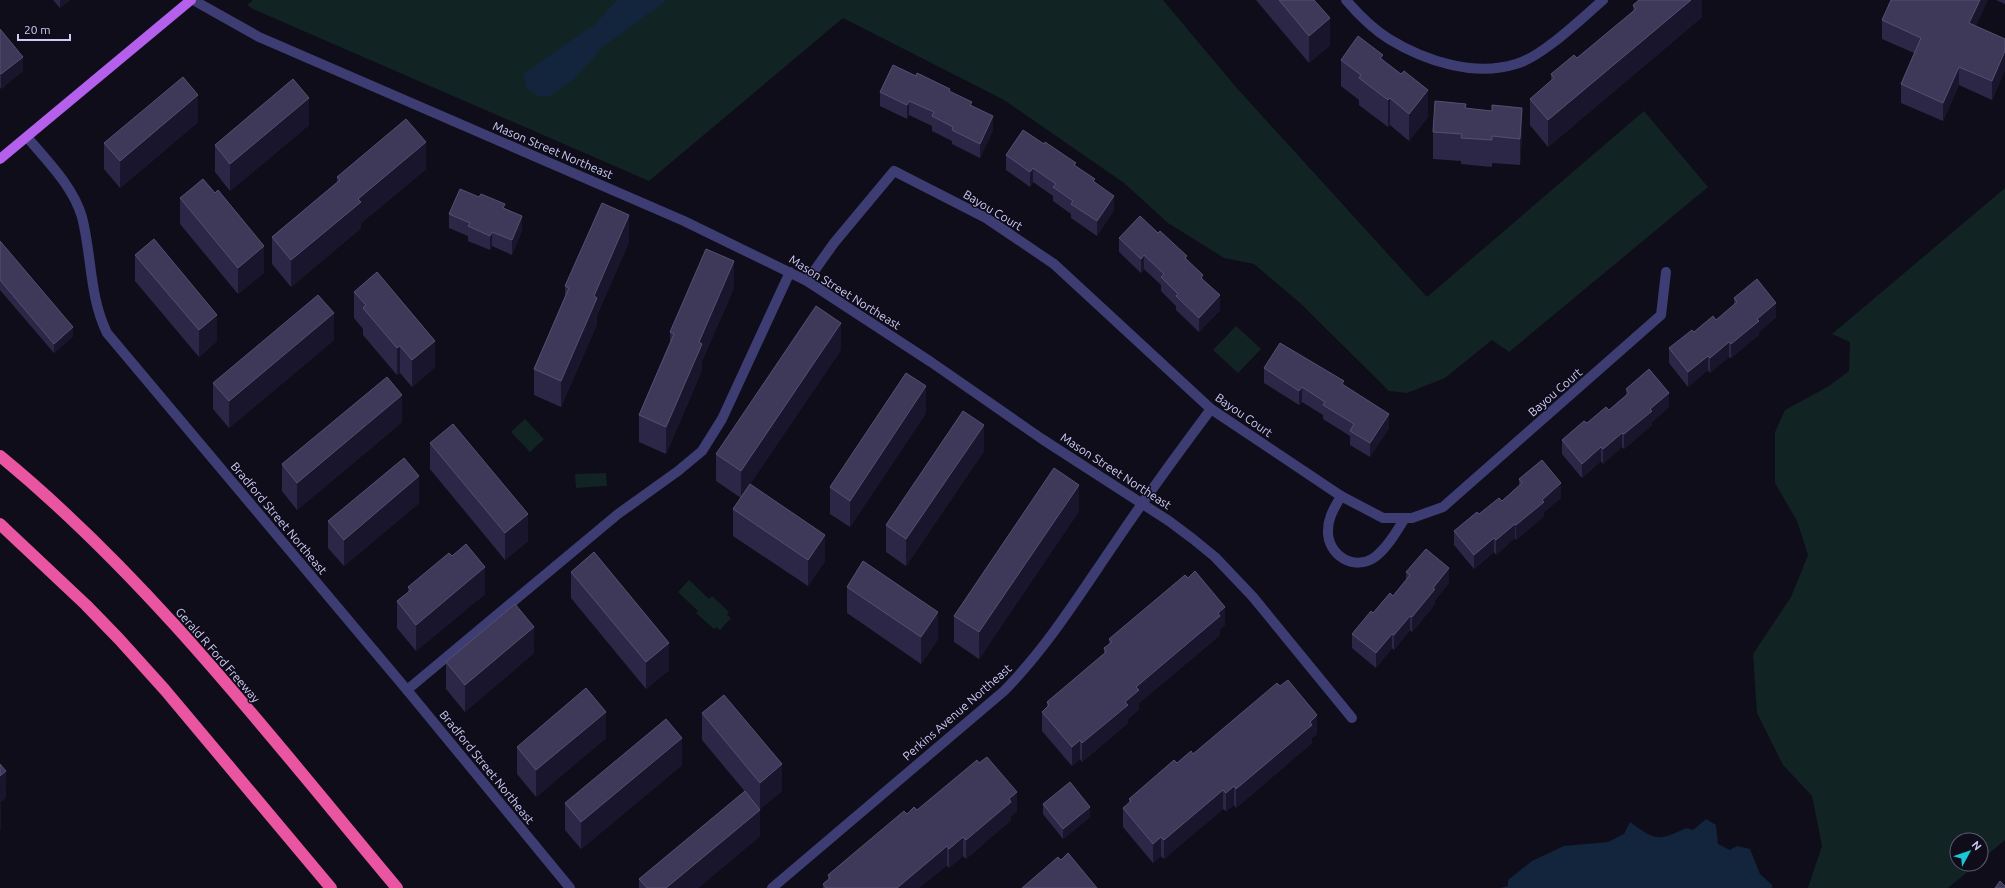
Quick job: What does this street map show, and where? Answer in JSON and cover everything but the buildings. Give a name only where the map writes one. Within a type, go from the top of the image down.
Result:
[{"type":"highway","name":"Gerald R Ford Freeway","points":[[0,456],[81,528],[157,606],[212,668],[397,888]]},
{"type":"highway","points":[[0,524],[86,604],[119,639],[165,690],[331,888]]},
{"type":"main road","points":[[0,160],[192,0]]},
{"type":"street","name":"Mason Street Northeast","points":[[192,0],[259,37],[684,221],[790,272],[807,282],[931,362],[1042,439],[1169,521],[1215,557],[1253,597],[1352,718]]},
{"type":"street","points":[[1346,0],[1358,14],[1388,38],[1432,60],[1481,70],[1516,64],[1530,58],[1558,38],[1604,0]]},
{"type":"street","name":"Bradford Street Northeast","points":[[27,137],[58,175],[75,201],[85,232],[97,311],[107,333],[407,690],[570,888]]},
{"type":"street","name":"Bayou Court","points":[[807,282],[834,243],[894,171],[986,218],[1054,264],[1211,409],[1341,496],[1383,518],[1412,518],[1443,507],[1661,315],[1666,272]]},
{"type":"street","points":[[407,690],[618,514],[678,472],[702,451],[722,419],[790,272]]},
{"type":"street","name":"Perkins Avenue Northeast","points":[[772,888],[1004,691],[1027,667],[1048,642],[1141,504],[1211,409]]},
{"type":"street","points":[[1341,496],[1329,519],[1328,532],[1334,551],[1346,561],[1360,564],[1375,557],[1394,535],[1405,518]]},
{"type":"shaded area","points":[[253,0],[1163,0],[1235,86],[1427,297],[1644,111],[1708,187],[1509,352],[1492,340],[1445,378],[1407,393],[1389,391],[1300,303],[1254,264],[1224,258],[1168,223],[1124,183],[1004,100],[843,18],[649,181],[253,9],[247,5]]},
{"type":"shaded area","points":[[2005,188],[2005,840],[1989,853],[1989,832],[1949,832],[1949,872],[1967,872],[1948,888],[1808,888],[1822,846],[1812,796],[1783,765],[1757,713],[1753,654],[1791,597],[1808,555],[1797,521],[1775,483],[1775,432],[1785,410],[1829,386],[1849,371],[1850,342],[1832,334]]},
{"type":"shaded area","points":[[1236,326],[1261,349],[1238,373],[1213,350]]},
{"type":"shaded area","points":[[525,419],[544,439],[530,452],[511,432]]},
{"type":"shaded area","points":[[606,473],[607,486],[576,488],[575,474]]},
{"type":"shaded area","points":[[689,580],[709,599],[712,596],[729,612],[727,615],[731,618],[720,630],[716,627],[714,629],[696,613],[698,611],[678,592]]},
{"type":"water","points":[[617,0],[667,0],[604,46],[574,79],[550,96],[538,96],[527,89],[523,74],[595,24]]},
{"type":"water","points":[[1706,819],[1716,825],[1718,844],[1730,850],[1737,846],[1750,849],[1760,874],[1772,885],[1772,888],[1500,888],[1508,886],[1508,880],[1532,861],[1564,846],[1608,842],[1624,834],[1630,822],[1651,836],[1662,837],[1669,836],[1686,828],[1693,830]]}]
